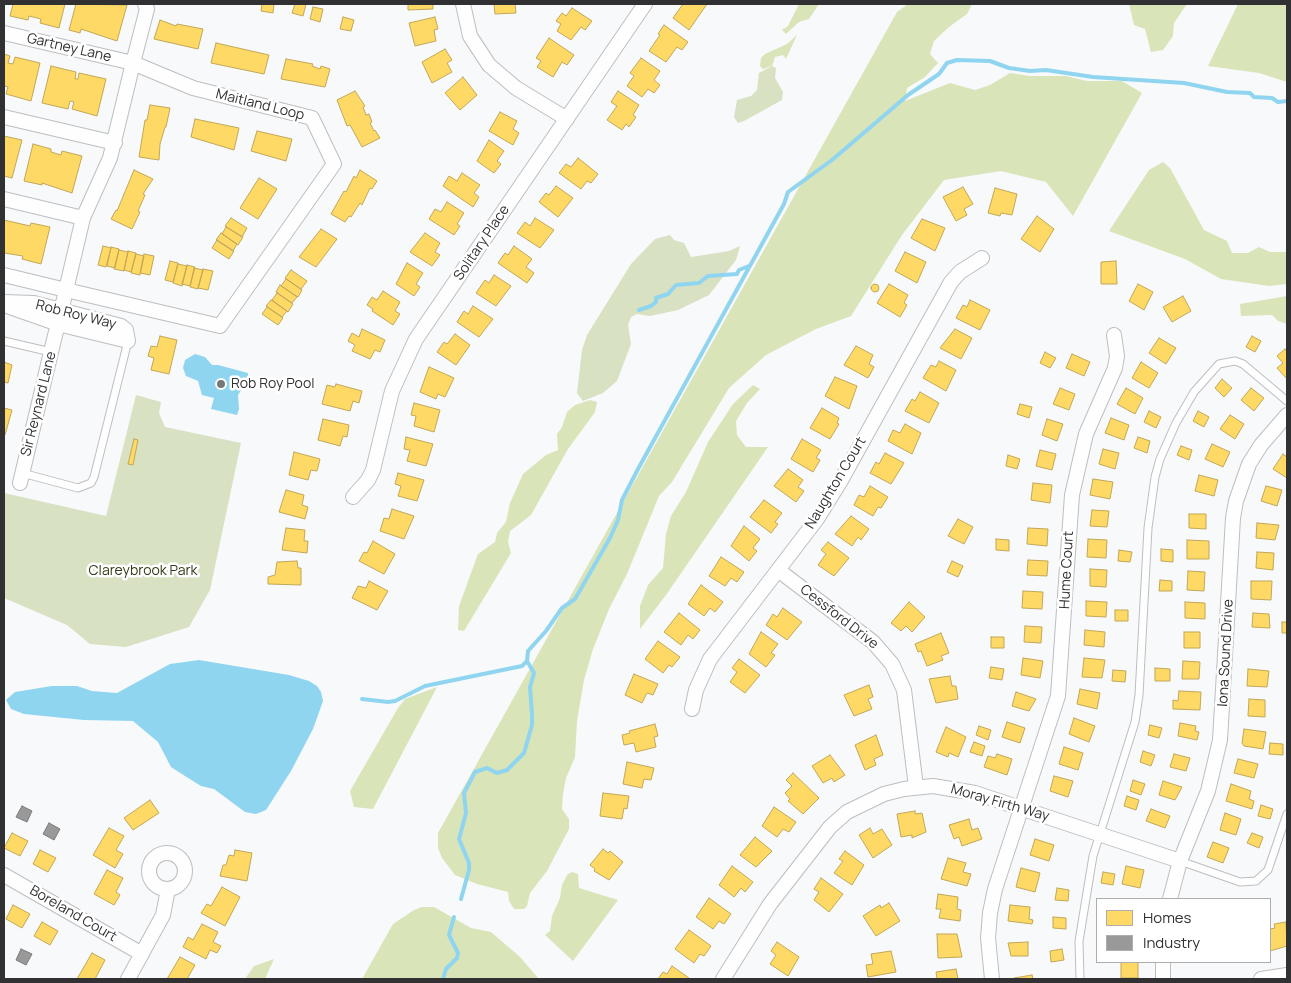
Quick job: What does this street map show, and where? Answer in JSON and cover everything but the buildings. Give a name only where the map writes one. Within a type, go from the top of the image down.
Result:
[{"type":"street","points":[[59,317],[83,218],[115,143],[147,9],[145,4]]},
{"type":"street","points":[[464,4],[470,36],[489,65],[516,88],[566,119]]},
{"type":"street","name":"Solitary Place","points":[[353,497],[368,480],[373,470],[392,391],[416,339],[645,4]]},
{"type":"street","name":"Gartney Lane","points":[[4,33],[133,63]]},
{"type":"street","name":"Maitland Loop","points":[[66,290],[220,326],[334,164],[312,118],[193,88],[133,63]]},
{"type":"street","points":[[4,117],[115,143]]},
{"type":"street","points":[[4,199],[83,218]]},
{"type":"street","name":"Naughton Court","points":[[692,709],[696,690],[710,659],[817,519],[840,482],[951,282],[960,272],[982,258]]},
{"type":"street","points":[[4,275],[66,290]]},
{"type":"street","name":"Rob Roy Way","points":[[4,304],[59,317],[128,341]]},
{"type":"street","name":"Sir Reynard Lane","points":[[21,478],[59,317]]},
{"type":"street","name":"Hume Court","points":[[992,979],[988,938],[990,913],[995,889],[1058,696],[1072,495],[1086,434],[1115,368],[1117,356],[1114,334]]},
{"type":"street","name":"Iona Sound Drive","points":[[1170,898],[1180,861],[1208,791],[1220,740],[1233,518],[1236,501],[1242,480],[1257,451],[1274,427],[1287,415]]},
{"type":"street","name":"Cessford Drive","points":[[778,570],[872,642],[892,664],[904,690],[916,787]]},
{"type":"street","name":"Moray Firth Way","points":[[723,979],[770,904],[830,827],[847,812],[884,794],[916,787],[947,787],[975,794],[1180,861]]},
{"type":"street","name":"Boreland Court","points":[[4,875],[142,954]]},
{"type":"street","points":[[128,979],[163,915],[168,889]]},
{"type":"street","points":[[1163,963],[1163,979]]},
{"type":"street","points":[[1261,979],[1287,975]]},
{"type":"lane","points":[[4,341],[51,352]]},
{"type":"lane","points":[[21,478],[78,488],[91,483],[128,341]]},
{"type":"lane","points":[[1080,979],[1079,941],[1093,856],[1135,722],[1139,695],[1148,528],[1155,477],[1160,459],[1176,423],[1194,392],[1219,364],[1235,361],[1243,364],[1287,401]]},
{"type":"lane","points":[[1180,861],[1240,882],[1256,881],[1268,870],[1287,814]]},
{"type":"green space","points":[[799,4],[819,4],[809,19],[799,22],[786,34],[782,30],[788,26]]},
{"type":"green space","points":[[908,4],[972,4],[967,14],[934,41],[930,54],[938,63],[925,77],[907,88],[905,101],[950,83],[975,90],[990,85],[1010,73],[1030,76],[1066,76],[1087,81],[1122,81],[1142,93],[1073,216],[1046,182],[1001,171],[944,180],[902,235],[851,316],[816,329],[766,355],[729,388],[672,482],[659,496],[627,574],[609,609],[593,649],[584,680],[577,721],[575,757],[566,778],[563,794],[562,809],[569,819],[569,829],[547,871],[530,893],[527,906],[524,909],[514,909],[509,901],[508,892],[477,884],[455,875],[442,858],[438,848],[438,833],[897,12]]},
{"type":"green space","points":[[1129,4],[1187,4],[1174,23],[1173,36],[1163,50],[1151,52],[1145,29],[1134,25]]},
{"type":"green space","points":[[1238,4],[1287,4],[1287,82],[1259,73],[1208,66]]},
{"type":"green space","points":[[797,35],[786,59],[783,55],[775,57],[772,66],[763,69],[760,66],[761,58],[765,54],[787,44]]},
{"type":"green space","points":[[772,66],[776,68],[775,78],[783,92],[782,100],[738,123],[734,117],[737,100],[751,96],[757,90],[759,73]]},
{"type":"green space","points":[[1163,162],[1170,168],[1204,230],[1227,241],[1232,253],[1248,253],[1259,247],[1270,252],[1287,252],[1287,284],[1269,286],[1221,279],[1185,259],[1109,231],[1149,170]]},
{"type":"green space","points":[[670,235],[674,240],[684,243],[691,257],[729,251],[740,246],[736,260],[709,295],[678,310],[650,316],[637,314],[631,317],[628,325],[631,344],[617,381],[603,393],[583,401],[577,393],[582,350],[587,335],[631,264],[655,239]]},
{"type":"green space","points":[[1287,296],[1287,324],[1278,321],[1272,315],[1241,316],[1240,304]]},
{"type":"green space","points":[[753,385],[760,389],[747,403],[736,421],[737,435],[746,447],[768,447],[666,595],[640,629],[640,606],[648,585],[663,568],[666,534],[671,516],[686,492],[708,442],[733,404]]},
{"type":"green space","name":"Clareybrook Park","points":[[136,395],[161,402],[159,413],[165,427],[241,443],[210,590],[189,627],[126,647],[90,644],[67,625],[4,598],[4,493],[106,516]]},
{"type":"green space","points":[[590,400],[597,402],[595,412],[568,449],[531,515],[510,531],[508,542],[511,553],[464,631],[458,630],[459,606],[478,554],[495,542],[497,533],[506,522],[510,503],[523,474],[546,455],[558,450],[557,434],[562,427],[567,412],[575,405]]},
{"type":"green space","points":[[437,687],[373,809],[354,807],[350,791],[398,708],[405,699]]},
{"type":"green space","points":[[572,872],[578,874],[579,888],[618,900],[573,961],[545,935],[550,931],[552,916],[560,898],[562,885],[567,875]]},
{"type":"green space","points":[[422,907],[434,907],[471,928],[491,932],[519,956],[539,979],[362,979],[393,924]]},
{"type":"green space","points":[[274,959],[265,979],[245,979],[254,966]]},
{"type":"water","name":"Rob Roy Pool","points":[[195,354],[205,357],[212,365],[248,373],[248,379],[238,395],[239,409],[237,415],[211,409],[214,398],[202,395],[198,381],[186,376],[183,368],[185,360]]},
{"type":"water","points":[[199,660],[289,675],[309,681],[317,686],[321,692],[323,701],[313,729],[291,771],[266,810],[256,814],[245,812],[214,789],[201,786],[171,767],[158,742],[133,721],[84,720],[24,714],[11,709],[6,700],[15,692],[52,686],[77,686],[92,691],[117,693],[170,664]]},
{"type":"waterway","points":[[461,899],[469,870],[469,863],[459,839],[466,813],[464,793],[475,772],[487,768],[497,773],[507,770],[524,753],[532,725],[530,687],[534,673],[527,661],[528,651],[546,631],[562,608],[575,599],[610,538],[618,520],[622,500],[784,204],[788,192],[832,160],[908,95],[939,74],[947,63],[957,60],[990,61],[1009,68],[1030,71],[1046,70],[1093,77],[1184,83],[1227,92],[1250,93],[1254,97],[1272,98],[1278,102],[1287,101]]},
{"type":"waterway","points":[[639,310],[651,306],[656,302],[656,298],[668,294],[676,285],[699,283],[708,276],[737,274],[739,270],[749,266]]},
{"type":"waterway","points":[[362,699],[395,701],[425,686],[522,666],[527,661]]},
{"type":"waterway","points":[[443,979],[446,969],[457,958],[458,953],[449,935],[454,917]]},
{"type":"place","name":"Rob Roy Pool","points":[[221,384]]}]
